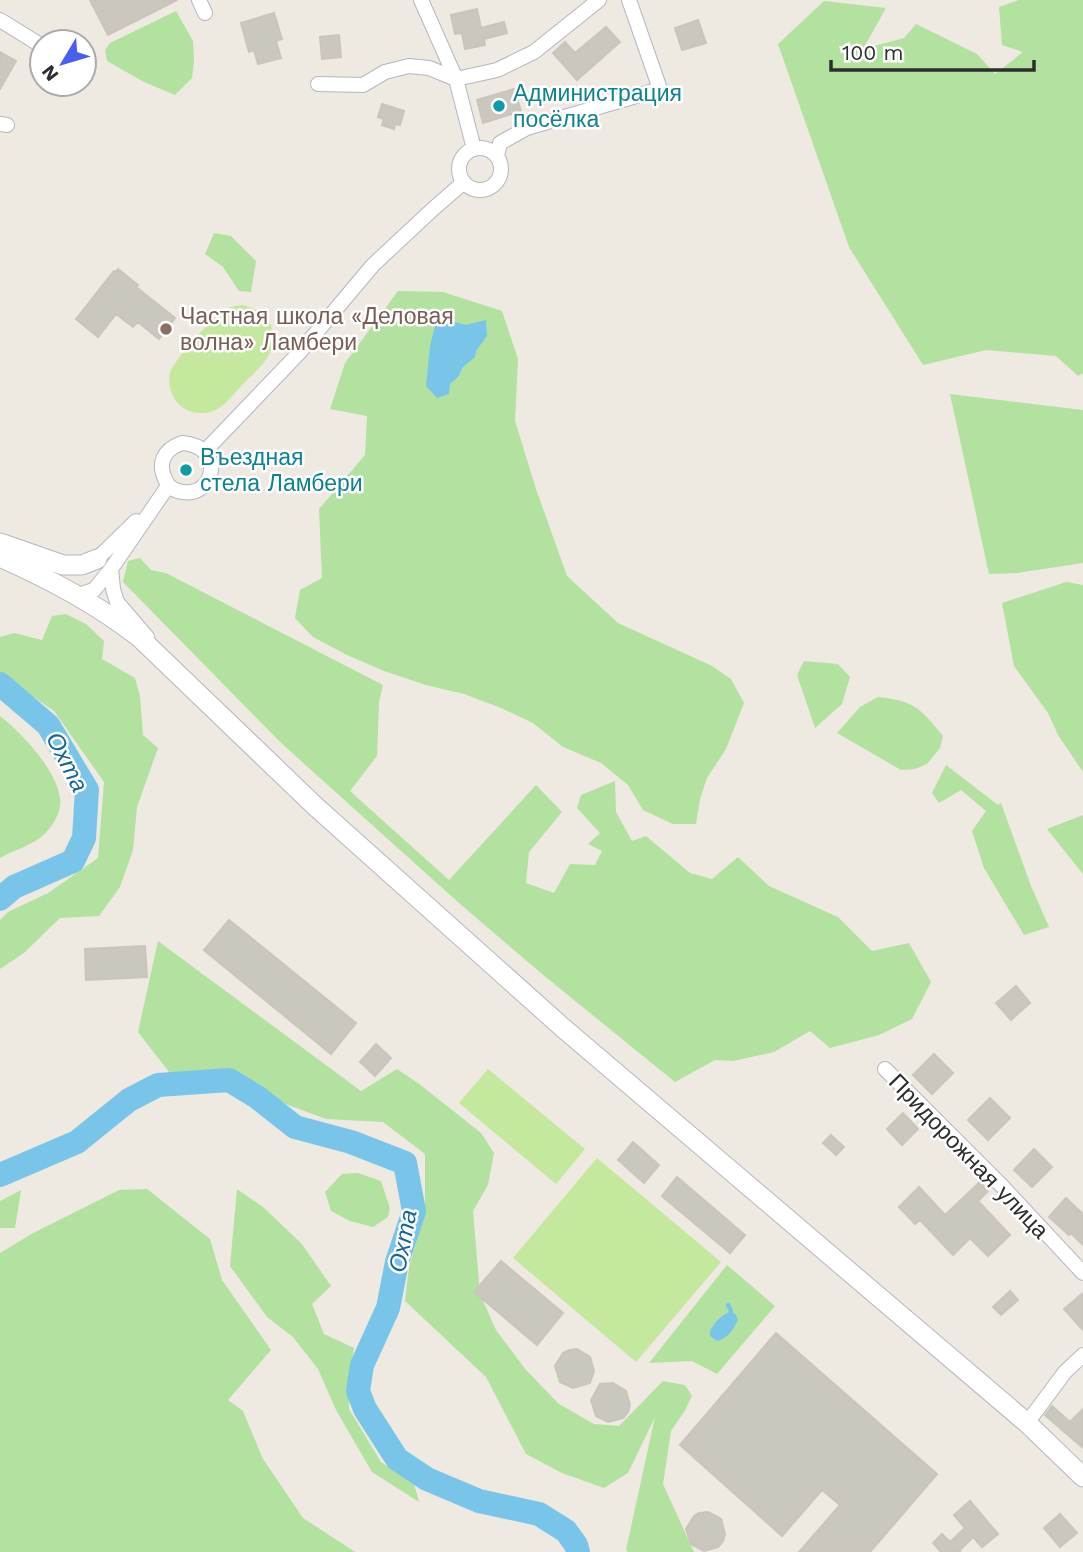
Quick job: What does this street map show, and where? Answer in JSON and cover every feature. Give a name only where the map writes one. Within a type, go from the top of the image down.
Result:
[{"type":"main road","points":[[0,543],[63,565],[104,564]]},
{"type":"main road","points":[[0,558],[78,595],[108,613],[139,637],[316,806],[562,1027],[1027,1423],[1083,1477]]},
{"type":"main road","points":[[78,595],[79,578],[104,564]]},
{"type":"street","points":[[421,0],[456,79],[474,149]]},
{"type":"street","points":[[318,84],[363,85],[385,72],[409,66],[429,68],[456,79],[497,70],[534,52],[599,0]]},
{"type":"street","points":[[497,156],[489,150],[469,150],[458,166],[466,185],[485,189],[494,184],[500,176],[497,156],[500,143],[527,128],[660,89],[629,0]]},
{"type":"street","points":[[0,20],[28,38]]},
{"type":"street","points":[[205,451],[299,354],[373,265],[464,182]]},
{"type":"street","points":[[182,443],[195,444],[205,451],[211,463],[211,477],[202,488],[190,494],[177,492],[168,486],[161,471],[164,457],[170,448],[182,443]]},
{"type":"street","points":[[156,653],[145,633],[117,602],[104,564],[168,486]]},
{"type":"street","name":"Придорожная улица","points":[[885,1069],[1003,1187],[1083,1273]]},
{"type":"street","points":[[1027,1423],[1065,1372],[1083,1355]]},
{"type":"green space","points":[[1019,0],[1083,0],[1083,373],[1078,376],[1056,356],[986,350],[923,365],[849,247],[778,44],[824,1],[886,8],[863,49],[904,38],[916,24],[977,54],[995,74],[1023,52],[1002,45],[999,7]]},
{"type":"green space","points":[[176,11],[193,41],[194,61],[192,78],[175,95],[144,82],[107,61],[105,50],[110,43]]},
{"type":"green space","points":[[214,233],[231,236],[256,261],[251,292],[239,291],[223,267],[205,254]]},
{"type":"green space","points":[[398,291],[443,292],[502,311],[518,359],[515,421],[567,576],[618,623],[712,666],[731,679],[744,703],[726,749],[707,778],[696,824],[673,824],[643,810],[628,785],[601,763],[563,747],[533,723],[464,694],[384,671],[347,655],[313,637],[295,618],[300,590],[322,578],[319,509],[365,455],[367,416],[330,409],[345,363]]},
{"type":"green space","points":[[242,305],[260,313],[271,326],[273,343],[265,361],[214,411],[193,412],[179,405],[169,383],[170,373],[178,359],[224,310]]},
{"type":"green space","points":[[950,394],[1083,410],[1083,563],[1017,573],[989,574]]},
{"type":"green space","points":[[140,558],[151,570],[166,573],[383,685],[379,702],[377,756],[350,791],[449,880],[536,785],[562,812],[529,852],[526,883],[554,893],[570,864],[595,865],[602,851],[588,844],[600,833],[577,808],[581,795],[615,781],[616,812],[632,841],[646,836],[690,873],[712,879],[738,857],[769,886],[838,917],[872,951],[909,943],[931,982],[912,1019],[879,1035],[830,1048],[810,1031],[774,1052],[733,1061],[715,1060],[675,1082],[459,903],[279,741],[123,582],[128,561]]},
{"type":"green space","points":[[1066,582],[1083,585],[1083,772],[1058,735],[1048,713],[1014,666],[1002,603]]},
{"type":"green space","points":[[66,614],[86,624],[104,641],[102,659],[135,678],[140,696],[143,735],[158,748],[137,807],[133,850],[120,887],[99,916],[60,918],[24,953],[0,969],[0,920],[8,912],[48,893],[98,858],[104,782],[54,711],[0,674],[0,637],[14,633],[42,640],[52,616]]},
{"type":"green space","points":[[804,661],[838,664],[850,677],[842,704],[815,728],[797,675]]},
{"type":"green space","points":[[878,697],[901,701],[916,708],[943,736],[940,748],[927,764],[915,769],[901,770],[837,733],[860,707]]},
{"type":"green space","points":[[0,716],[29,744],[48,769],[59,794],[60,806],[56,819],[40,838],[0,858]]},
{"type":"green space","points":[[946,765],[998,805],[1001,803],[1049,927],[1024,935],[984,868],[972,831],[986,811],[961,790],[939,803],[932,793]]},
{"type":"green space","points":[[1083,815],[1083,874],[1047,829]]},
{"type":"green space","points":[[158,941],[361,1091],[397,1069],[481,1133],[494,1153],[488,1185],[473,1211],[480,1294],[496,1330],[526,1370],[559,1404],[594,1424],[619,1426],[663,1381],[685,1385],[692,1396],[671,1431],[663,1484],[694,1552],[626,1550],[655,1417],[628,1473],[604,1488],[562,1473],[526,1454],[486,1377],[405,1301],[409,1267],[425,1212],[425,1154],[383,1122],[326,1119],[280,1102],[232,1074],[173,1077],[138,1032]]},
{"type":"green space","points":[[488,1069],[585,1149],[556,1184],[459,1103]]},
{"type":"green space","points":[[597,1158],[721,1262],[636,1362],[513,1258]]},
{"type":"green space","points":[[358,1173],[381,1181],[390,1208],[388,1217],[373,1227],[350,1221],[331,1211],[325,1192],[342,1174]]},
{"type":"green space","points":[[147,1189],[210,1239],[222,1280],[271,1350],[228,1400],[243,1411],[263,1459],[303,1518],[355,1552],[0,1552],[0,1253],[35,1232],[119,1190]]},
{"type":"green space","points":[[237,1189],[263,1207],[302,1244],[331,1286],[312,1304],[324,1334],[354,1348],[349,1376],[349,1409],[381,1462],[414,1484],[419,1502],[372,1472],[336,1410],[318,1369],[293,1337],[267,1317],[230,1266]]},
{"type":"green space","points":[[21,1190],[15,1228],[0,1228],[0,1201]]},
{"type":"green space","points":[[727,1265],[775,1306],[717,1374],[692,1361],[649,1363]]},
{"type":"water","points":[[437,317],[466,325],[486,320],[487,336],[476,351],[475,357],[450,384],[449,394],[437,398],[426,386],[430,346]]},
{"type":"water","points":[[731,1311],[738,1320],[730,1333],[717,1341],[710,1336],[710,1331],[718,1320]]},
{"type":"building","points":[[90,0],[177,0],[108,35]]},
{"type":"building","points":[[477,9],[481,28],[504,22],[507,33],[484,39],[485,45],[465,49],[462,33],[455,34],[451,15]]},
{"type":"building","points":[[274,13],[282,39],[276,41],[281,58],[258,64],[254,50],[249,52],[241,23]]},
{"type":"building","points":[[698,20],[706,43],[682,50],[675,28]]},
{"type":"building","points":[[606,27],[620,42],[577,80],[553,53],[565,42],[575,53]]},
{"type":"building","points":[[339,35],[341,57],[322,59],[320,37]]},
{"type":"building","points":[[0,52],[16,61],[0,89]]},
{"type":"building","name":"Администрация посёлка","points":[[514,89],[521,111],[483,123],[477,100]]},
{"type":"building","points":[[382,104],[404,111],[400,125],[395,124],[394,129],[382,125],[384,119],[378,117]]},
{"type":"building","points":[[118,269],[175,318],[159,339],[138,322],[133,327],[116,314],[98,337],[76,319]]},
{"type":"building","points":[[229,920],[356,1023],[331,1054],[204,950]]},
{"type":"building","points":[[145,946],[147,977],[86,980],[85,949]]},
{"type":"building","points":[[1016,986],[1030,1003],[1011,1020],[996,1003]]},
{"type":"building","points":[[376,1044],[391,1058],[375,1076],[360,1062]]},
{"type":"building","points":[[934,1054],[953,1073],[932,1094],[913,1075]]},
{"type":"building","points":[[990,1098],[1010,1118],[988,1140],[968,1120]]},
{"type":"building","points":[[903,1113],[918,1129],[902,1145],[887,1129]]},
{"type":"building","points":[[831,1135],[844,1147],[836,1155],[823,1143]]},
{"type":"building","points":[[633,1142],[659,1165],[644,1183],[618,1160]]},
{"type":"building","points":[[1034,1149],[1052,1167],[1032,1187],[1014,1170]]},
{"type":"building","points":[[677,1177],[745,1235],[730,1253],[662,1196]]},
{"type":"building","points":[[980,1182],[988,1191],[978,1201],[1010,1235],[988,1256],[970,1238],[953,1255],[920,1220],[915,1224],[899,1207],[919,1187],[945,1215]]},
{"type":"building","points":[[1066,1198],[1083,1214],[1083,1245],[1049,1217]]},
{"type":"building","points":[[501,1261],[563,1313],[537,1345],[474,1292]]},
{"type":"building","points":[[1010,1291],[1018,1300],[1001,1315],[993,1307]]},
{"type":"building","points":[[1083,1293],[1083,1330],[1064,1309]]},
{"type":"building","points":[[776,1333],[937,1474],[870,1552],[799,1552],[840,1505],[822,1490],[782,1536],[680,1445]]},
{"type":"building","points":[[577,1349],[590,1357],[594,1371],[590,1383],[573,1388],[560,1382],[555,1366],[563,1353]]},
{"type":"building","points":[[613,1383],[626,1391],[630,1405],[623,1418],[608,1422],[596,1416],[591,1400],[600,1384]]},
{"type":"building","points":[[1052,1406],[1070,1422],[1083,1409],[1083,1448],[1045,1415]]},
{"type":"building","points":[[970,1501],[998,1534],[982,1547],[973,1537],[960,1552],[941,1552],[933,1543],[942,1534],[950,1542],[965,1528],[954,1515]]},
{"type":"building","points":[[708,1512],[721,1519],[725,1534],[718,1547],[704,1551],[691,1544],[686,1529],[694,1516]]},
{"type":"building","points":[[1060,1514],[1077,1533],[1060,1547],[1044,1528]]},
{"type":"waterway","name":"Охта","points":[[0,684],[48,725],[87,790],[84,838],[73,861],[14,887],[0,899]]},
{"type":"waterway","name":"Охта","points":[[0,1175],[77,1142],[129,1100],[158,1085],[229,1080],[257,1097],[295,1127],[351,1142],[405,1163],[414,1211],[397,1262],[388,1308],[362,1365],[358,1391],[365,1409],[397,1459],[427,1479],[479,1501],[539,1514],[566,1531],[578,1552]]},
{"type":"waterway","points":[[728,1305],[731,1311]]},
{"type":"place","name":"Администрация посёлка","points":[[499,106]]},
{"type":"place","name":"Частная школа «Деловая волна» Ламбери","points":[[166,329]]},
{"type":"place","name":"Въездная стела Ламбери","points":[[186,470]]}]
